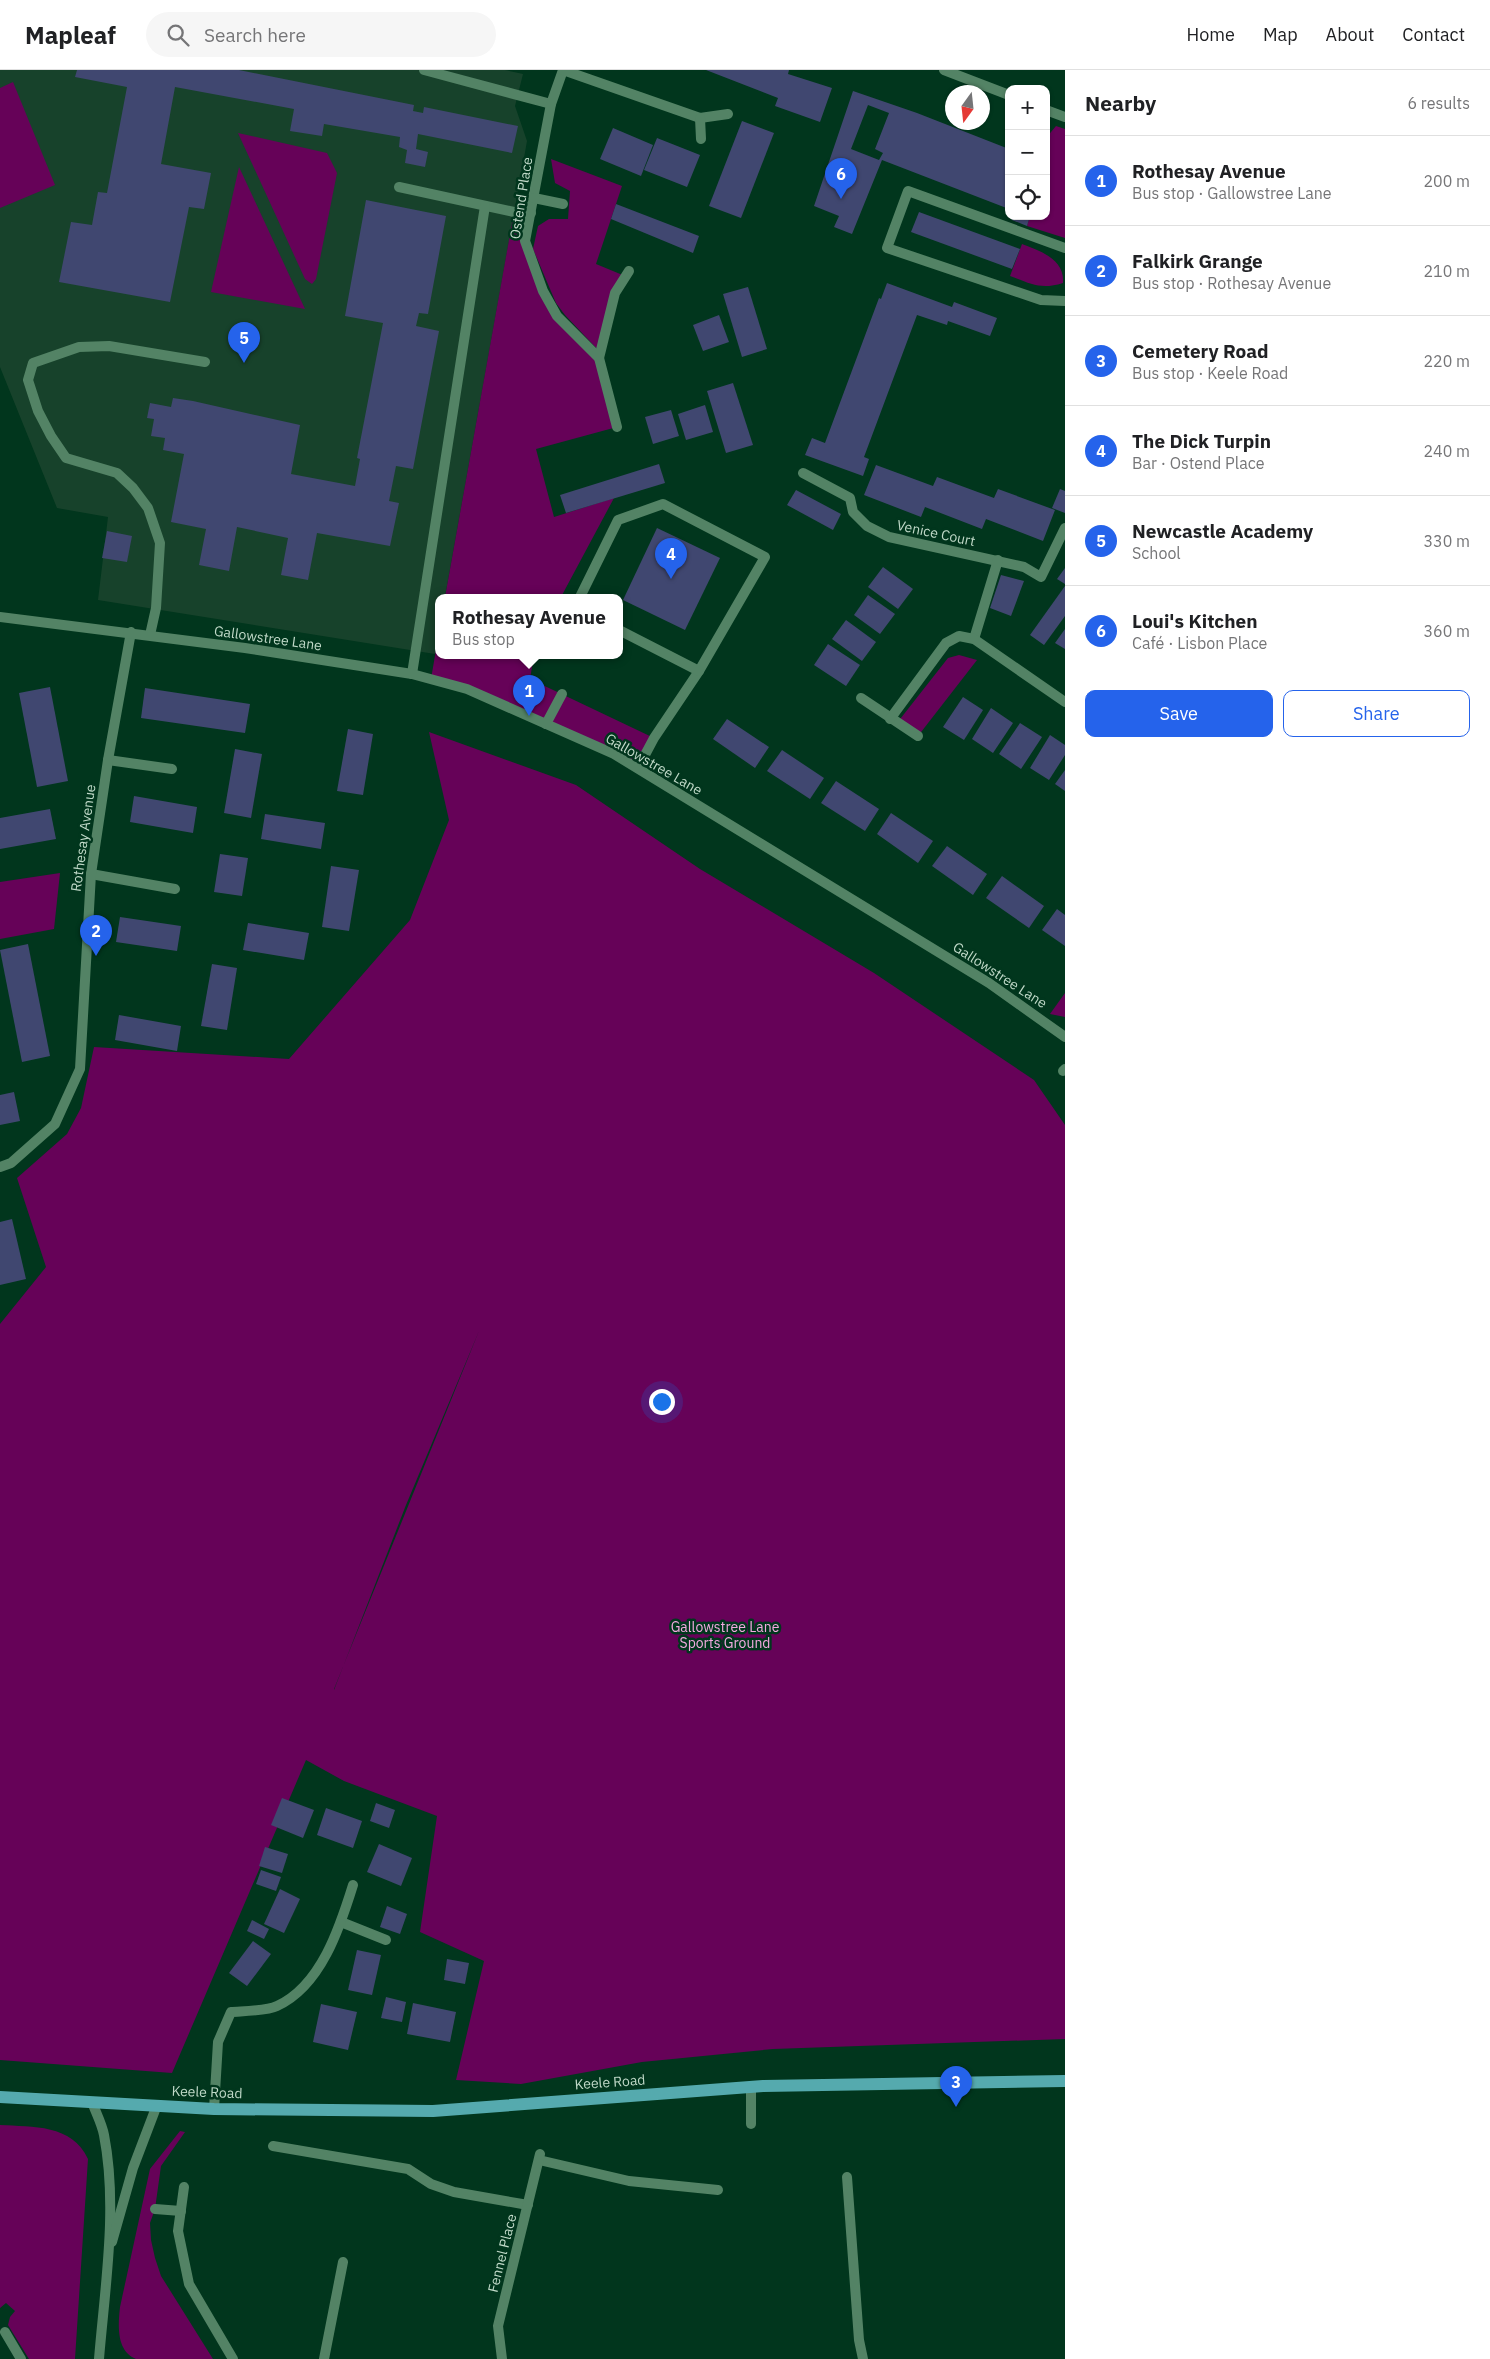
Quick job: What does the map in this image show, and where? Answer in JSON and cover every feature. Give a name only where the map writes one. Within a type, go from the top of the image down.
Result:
[{"type":"main road","name":"Keele Road","points":[[0,2098],[214,2109],[433,2111],[751,2087],[1065,2081]]},
{"type":"street","points":[[424,70],[551,104]]},
{"type":"street","points":[[563,70],[700,118],[728,114]]},
{"type":"street","name":"Ostend Place","points":[[563,70],[551,104],[525,241],[544,291],[557,316],[599,358]]},
{"type":"street","points":[[944,70],[1005,93]]},
{"type":"street","points":[[1050,111],[1065,117]]},
{"type":"street","points":[[700,118],[701,139]]},
{"type":"street","points":[[399,187],[514,212],[531,213]]},
{"type":"street","points":[[1065,248],[908,191],[887,248],[1041,300],[1065,301]]},
{"type":"street","points":[[534,198],[563,204]]},
{"type":"street","points":[[412,674],[485,206]]},
{"type":"street","points":[[617,427],[599,358],[615,293],[628,271]]},
{"type":"street","points":[[150,635],[156,608],[160,543],[148,508],[133,488],[117,473],[66,458],[51,436],[38,411],[28,380],[33,363],[79,347],[109,346],[205,362]]},
{"type":"street","name":"Venice Court","points":[[803,473],[850,498],[853,512],[867,526],[889,537],[998,560],[1024,567],[1041,577],[1065,528]]},
{"type":"street","points":[[581,594],[618,520],[663,504],[765,557],[699,670],[654,738],[638,768]]},
{"type":"street","points":[[974,639],[998,560]]},
{"type":"street","name":"Gallowstree Lane","points":[[0,617],[131,632],[412,674],[467,689],[614,754],[989,983],[1065,1037]]},
{"type":"street","name":"Rothesay Avenue","points":[[0,1167],[11,1163],[55,1124],[80,1069],[91,874],[108,760],[131,632]]},
{"type":"street","points":[[623,632],[699,670]]},
{"type":"street","points":[[890,719],[946,643],[959,636],[974,639],[1065,702]]},
{"type":"street","points":[[546,724],[562,694]]},
{"type":"street","points":[[861,698],[918,736]]},
{"type":"street","points":[[108,760],[172,769]]},
{"type":"street","points":[[91,874],[175,889]]},
{"type":"street","points":[[214,2109],[218,2042],[231,2012],[276,2007],[302,1988],[320,1964],[341,1922],[352,1885]]},
{"type":"street","points":[[341,1922],[386,1940]]},
{"type":"street","points":[[751,2087],[751,2124]]},
{"type":"street","name":"Keele Road","points":[[92,2102],[104,2133],[108,2168],[109,2253],[99,2359]]},
{"type":"street","name":"Keele Road","points":[[109,2253],[133,2168],[157,2105]]},
{"type":"street","points":[[273,2146],[408,2169],[431,2184],[454,2192],[528,2205]]},
{"type":"street","name":"Fennel Place","points":[[502,2359],[498,2326],[540,2157],[629,2181],[718,2190]]},
{"type":"street","points":[[847,2177],[859,2340],[863,2359]]},
{"type":"street","points":[[184,2187],[178,2232],[189,2284],[233,2359]]},
{"type":"street","points":[[156,2209],[180,2211]]},
{"type":"street","points":[[324,2359],[343,2262]]},
{"type":"street","points":[[5,2332],[21,2359]]},
{"type":"shaded area","points":[[0,70],[505,70],[523,74],[515,106],[527,141],[446,594],[435,594],[435,654],[98,600],[108,517],[57,508],[0,367]]},
{"type":"green space","points":[[13,82],[55,185],[0,208],[0,88]]},
{"type":"green space","points":[[1056,126],[1065,129],[1065,238],[1027,226],[1029,220],[1050,220],[1050,133]]},
{"type":"green space","points":[[238,133],[327,153],[337,173],[316,279],[312,284],[305,279]]},
{"type":"green space","points":[[551,159],[622,186],[596,264],[625,276],[600,352],[556,303],[533,249],[538,226],[549,219],[568,219],[570,191],[555,183]]},
{"type":"green space","points":[[239,167],[305,309],[211,292]]},
{"type":"green space","points":[[514,212],[531,213],[525,241],[557,316],[599,358],[617,427],[536,449],[554,517],[614,498],[563,594],[446,594]]},
{"type":"green space","points":[[1022,244],[1043,253],[1056,262],[1063,275],[1063,283],[1042,286],[1030,284],[1010,276]]},
{"type":"green space","points":[[959,655],[977,660],[918,736],[897,723],[948,658]]},
{"type":"green space","points":[[435,656],[435,659],[533,659],[530,679],[654,738],[638,768],[614,754],[431,679]]},
{"type":"green space","name":"Gallowstree Lane Sports Ground","points":[[429,732],[576,785],[700,869],[874,973],[1034,1080],[1065,1125],[1065,2039],[773,2049],[642,2062],[521,2084],[456,2080],[484,1961],[420,1932],[437,1816],[344,1781],[306,1760],[172,2073],[0,2060],[0,1324],[46,1267],[17,1178],[67,1134],[81,1108],[94,1047],[289,1059],[410,920],[449,820]],"holes":[[[479,1331],[344,1664],[406,1505]]]},
{"type":"green space","points":[[60,873],[54,929],[0,939],[0,882]]},
{"type":"green space","points":[[1065,993],[1065,1017],[1050,1014]]},
{"type":"green space","points":[[0,2125],[38,2127],[62,2133],[81,2148],[88,2159],[75,2359],[29,2359],[8,2325],[10,2317],[15,2311],[6,2303],[0,2308]]},
{"type":"green space","points":[[180,2131],[185,2132],[161,2166],[155,2209],[150,2223],[151,2240],[161,2276],[213,2359],[136,2359],[129,2355],[122,2344],[119,2329],[120,2307],[150,2169]]},
{"type":"building","points":[[77,70],[239,70],[414,105],[413,111],[423,113],[424,107],[518,126],[512,153],[418,134],[416,149],[428,152],[425,167],[405,163],[407,150],[399,147],[400,137],[324,124],[322,136],[290,131],[294,109],[175,87],[161,164],[211,173],[204,209],[189,207],[170,302],[59,282],[71,222],[92,225],[98,192],[107,193],[127,87],[75,77]]},
{"type":"building","points":[[706,70],[789,70],[788,74],[832,88],[820,122],[775,106],[778,98]]},
{"type":"building","points":[[853,91],[945,124],[945,130],[960,130],[1005,147],[1005,207],[882,160],[852,234],[834,227],[839,216],[814,206]],"holes":[[[868,105],[889,113],[875,149],[883,153],[879,160],[851,149]]]},
{"type":"building","points":[[742,121],[774,133],[741,218],[709,206]]},
{"type":"building","points":[[613,128],[653,145],[641,176],[600,159]]},
{"type":"building","points":[[657,138],[700,155],[687,187],[644,170]]},
{"type":"building","points":[[366,200],[446,216],[428,314],[419,313],[416,326],[439,331],[413,469],[396,466],[389,501],[399,503],[390,546],[317,533],[308,580],[281,575],[288,538],[237,527],[229,571],[199,565],[206,529],[171,522],[184,454],[163,450],[165,438],[151,436],[154,419],[147,418],[150,403],[171,407],[173,398],[300,425],[291,474],[355,486],[360,459],[357,458],[383,323],[345,316]]},
{"type":"building","points":[[616,204],[699,236],[693,253],[611,219]]},
{"type":"building","points":[[919,212],[1020,249],[1012,269],[911,232]]},
{"type":"building","points":[[1012,220],[1029,220],[1027,226]]},
{"type":"building","points":[[887,283],[952,307],[954,302],[997,318],[990,336],[948,321],[947,325],[917,315],[864,457],[869,459],[863,476],[805,455],[812,438],[825,443],[879,298],[881,299]]},
{"type":"building","points":[[748,287],[767,349],[742,357],[723,294]]},
{"type":"building","points":[[719,315],[729,342],[703,351],[693,325]]},
{"type":"building","points":[[733,383],[753,445],[726,453],[707,391]]},
{"type":"building","points":[[705,405],[713,432],[686,440],[678,414]]},
{"type":"building","points":[[671,410],[679,436],[653,444],[645,417]]},
{"type":"building","points":[[659,464],[665,483],[566,513],[560,495]]},
{"type":"building","points":[[876,465],[933,486],[937,477],[994,498],[998,489],[1055,510],[1043,541],[986,519],[982,529],[925,507],[921,517],[864,495]]},
{"type":"building","points":[[1060,489],[1065,491],[1065,513],[1052,508]]},
{"type":"building","points":[[796,490],[841,514],[833,530],[787,505]]},
{"type":"building","points":[[657,528],[720,558],[685,630],[623,600]]},
{"type":"building","points":[[107,531],[132,536],[127,562],[102,558]]},
{"type":"building","points":[[883,567],[913,589],[898,609],[868,587]]},
{"type":"building","points":[[1065,568],[1065,584],[1057,579]]},
{"type":"building","points":[[1001,575],[1024,581],[1011,616],[990,608]]},
{"type":"building","points":[[1065,586],[1065,616],[1044,645],[1030,635]]},
{"type":"building","points":[[868,595],[895,614],[880,634],[854,615]]},
{"type":"building","points":[[846,620],[876,642],[862,661],[832,639]]},
{"type":"building","points":[[1065,629],[1065,649],[1055,643]]},
{"type":"building","points":[[828,644],[860,665],[846,686],[814,665]]},
{"type":"building","points":[[50,687],[68,781],[37,787],[19,693]]},
{"type":"building","points":[[145,688],[250,704],[245,733],[141,718]]},
{"type":"building","points":[[963,697],[983,710],[964,740],[943,727]]},
{"type":"building","points":[[991,708],[1013,723],[993,753],[972,739]]},
{"type":"building","points":[[727,719],[769,747],[755,768],[713,739]]},
{"type":"building","points":[[1020,723],[1042,737],[1021,769],[999,754]]},
{"type":"building","points":[[348,729],[373,734],[363,795],[337,791]]},
{"type":"building","points":[[1050,735],[1065,745],[1065,755],[1049,780],[1030,768]]},
{"type":"building","points":[[235,749],[262,754],[251,818],[224,813]]},
{"type":"building","points":[[782,750],[824,778],[810,799],[767,771]]},
{"type":"building","points":[[1065,770],[1065,791],[1055,784]]},
{"type":"building","points":[[836,781],[879,809],[865,831],[821,803]]},
{"type":"building","points":[[134,796],[197,807],[193,833],[130,822]]},
{"type":"building","points":[[50,809],[56,839],[0,849],[0,818]]},
{"type":"building","points":[[891,813],[933,841],[918,863],[877,834]]},
{"type":"building","points":[[265,814],[325,823],[321,849],[261,839]]},
{"type":"building","points":[[947,846],[987,874],[973,895],[932,866]]},
{"type":"building","points":[[220,854],[248,858],[242,896],[214,892]]},
{"type":"building","points":[[331,866],[359,870],[349,931],[322,927]]},
{"type":"building","points":[[1002,876],[1044,906],[1029,928],[986,898]]},
{"type":"building","points":[[1057,909],[1065,915],[1065,946],[1042,930]]},
{"type":"building","points":[[120,917],[181,926],[177,951],[116,942]]},
{"type":"building","points":[[248,923],[309,933],[304,960],[243,950]]},
{"type":"building","points":[[28,944],[50,1056],[22,1062],[0,950]]},
{"type":"building","points":[[212,964],[237,968],[227,1030],[201,1026]]},
{"type":"building","points":[[119,1015],[181,1026],[177,1051],[115,1040]]},
{"type":"building","points":[[14,1092],[20,1121],[0,1125],[0,1095]]},
{"type":"building","points":[[12,1219],[26,1279],[0,1285],[0,1222]]},
{"type":"building","points":[[282,1798],[314,1810],[303,1838],[271,1825]]},
{"type":"building","points":[[376,1803],[395,1810],[389,1828],[370,1821]]},
{"type":"building","points":[[326,1808],[362,1821],[353,1848],[317,1835]]},
{"type":"building","points":[[379,1844],[412,1858],[401,1886],[367,1872]]},
{"type":"building","points":[[265,1847],[288,1854],[282,1873],[259,1866]]},
{"type":"building","points":[[261,1870],[281,1877],[276,1891],[256,1884]]},
{"type":"building","points":[[280,1889],[300,1899],[284,1933],[264,1924]]},
{"type":"building","points":[[387,1906],[407,1914],[400,1934],[380,1927]]},
{"type":"building","points":[[252,1920],[269,1929],[264,1939],[247,1931]]},
{"type":"building","points":[[253,1941],[271,1954],[247,1986],[229,1973]]},
{"type":"building","points":[[357,1950],[381,1955],[372,1995],[348,1990]]},
{"type":"building","points":[[447,1959],[469,1963],[465,1984],[444,1980]]},
{"type":"building","points":[[386,1997],[406,2002],[402,2022],[381,2018]]},
{"type":"building","points":[[413,2003],[456,2012],[450,2042],[407,2034]]},
{"type":"building","points":[[321,2004],[357,2012],[348,2050],[313,2042]]},
{"type":"place","name":"Loui's Kitchen","points":[[841,199]]},
{"type":"place","name":"Newcastle Academy","points":[[244,363]]},
{"type":"place","name":"The Dick Turpin","points":[[671,579]]},
{"type":"place","name":"Rothesay Avenue","points":[[529,716]]},
{"type":"place","name":"Falkirk Grange","points":[[96,956]]},
{"type":"place","name":"Cemetery Road","points":[[956,2107]]}]
